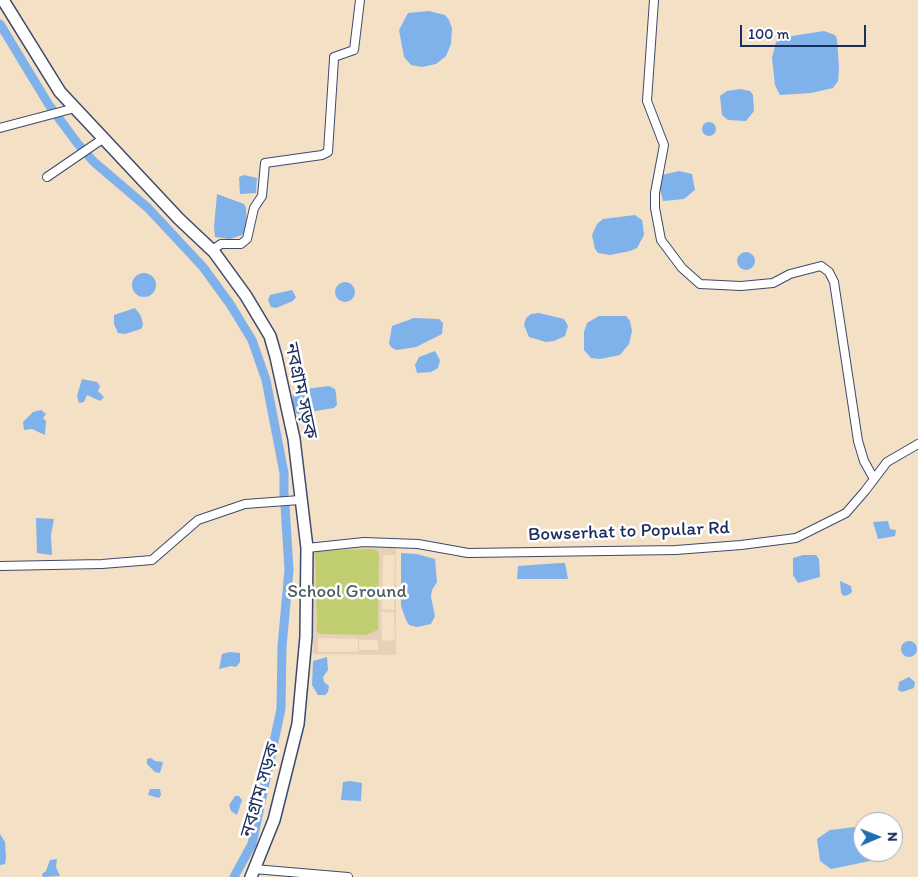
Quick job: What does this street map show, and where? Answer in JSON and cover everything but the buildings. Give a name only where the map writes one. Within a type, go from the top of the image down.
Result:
[{"type":"main road","name":"নবগ্রাম সড়ক","points":[[3,0],[60,92],[179,220],[212,250],[246,296],[270,336],[294,439],[307,548],[306,637],[298,724],[274,820],[253,873]]},
{"type":"street","points":[[212,250],[221,244],[241,244],[247,239],[254,208],[262,196],[265,163],[322,155],[328,152],[334,57],[354,50],[360,0]]},
{"type":"street","points":[[654,0],[647,101],[664,145],[655,193],[655,208],[661,240],[682,268],[700,284],[741,286],[773,283],[790,274],[821,266],[829,272],[834,282],[858,441],[864,461],[874,479]]},
{"type":"street","points":[[0,128],[75,108]]},
{"type":"street","points":[[47,177],[104,138]]},
{"type":"street","name":"Bowserhat to Popular Rd","points":[[307,548],[364,542],[418,544],[468,553],[676,550],[796,538],[846,513],[887,462],[918,444]]},
{"type":"street","points":[[0,566],[102,564],[152,560],[198,520],[245,504],[300,500]]},
{"type":"street","points":[[253,873],[348,877]]},
{"type":"shaded area","points":[[396,545],[396,655],[313,654],[312,549]],"holes":[[[378,551],[378,630],[366,635],[317,632],[315,554]],[[383,555],[395,555],[394,610],[382,609]],[[381,612],[394,612],[395,640],[382,641]],[[318,638],[358,639],[358,652],[318,652]],[[359,640],[378,640],[378,650],[359,650]]]},
{"type":"green space","name":"School Ground","points":[[372,549],[378,551],[379,556],[378,630],[366,635],[321,634],[317,632],[315,554],[317,551]]},
{"type":"water","points":[[429,11],[445,15],[449,20],[452,28],[451,44],[446,56],[436,64],[422,67],[411,65],[404,57],[399,30],[408,13]]},
{"type":"water","points":[[824,31],[835,35],[837,39],[838,81],[833,88],[811,93],[780,95],[775,85],[772,58],[776,42],[792,36]]},
{"type":"water","points":[[740,89],[750,91],[753,95],[754,111],[746,121],[728,120],[722,115],[720,96],[727,91]]},
{"type":"water","points":[[706,122],[712,122],[716,129],[712,136],[706,136],[702,132],[702,126]]},
{"type":"water","points":[[679,171],[692,174],[695,190],[684,199],[663,201],[659,185],[662,175]]},
{"type":"water","points":[[244,175],[257,178],[256,193],[240,194],[239,177]]},
{"type":"water","points":[[217,194],[244,204],[246,208],[247,229],[242,235],[230,239],[215,237]]},
{"type":"water","points":[[635,215],[642,220],[644,235],[637,248],[610,255],[598,253],[595,249],[592,235],[597,224],[603,219]]},
{"type":"water","points":[[746,252],[752,255],[755,261],[752,267],[746,270],[740,267],[737,261],[740,255]]},
{"type":"water","points":[[144,273],[153,276],[156,285],[153,294],[144,297],[135,294],[132,285],[135,276]]},
{"type":"water","points":[[345,282],[352,285],[355,292],[352,299],[345,302],[338,299],[335,292],[338,285]]},
{"type":"water","points":[[292,290],[296,297],[293,301],[276,308],[271,307],[268,300],[270,295]]},
{"type":"water","points":[[135,308],[141,316],[143,325],[141,329],[125,334],[118,333],[114,324],[114,315]]},
{"type":"water","points":[[539,313],[564,319],[568,326],[565,336],[546,342],[529,337],[524,325],[526,318],[531,314]]},
{"type":"water","points":[[599,316],[626,316],[630,321],[632,331],[629,344],[620,355],[600,359],[591,358],[584,350],[584,332],[587,323]]},
{"type":"water","points":[[414,318],[439,319],[443,323],[442,334],[416,347],[397,350],[392,348],[389,344],[392,326]]},
{"type":"water","points":[[435,351],[440,360],[438,368],[431,372],[417,373],[415,365],[419,357]]},
{"type":"water","points":[[82,379],[97,382],[100,386],[98,391],[104,397],[100,401],[87,395],[84,402],[79,403],[77,396]]},
{"type":"water","points":[[329,386],[335,389],[337,405],[334,408],[297,414],[292,405],[293,393],[298,390]]},
{"type":"water","points":[[41,410],[46,414],[43,418],[46,421],[45,435],[32,429],[24,430],[23,422],[33,412]]},
{"type":"water","points":[[36,518],[54,519],[51,535],[52,555],[37,553]]},
{"type":"water","points":[[888,521],[890,529],[896,530],[895,536],[878,539],[873,522]]},
{"type":"water","points":[[401,553],[417,554],[435,559],[437,582],[432,590],[431,597],[435,616],[431,624],[417,627],[409,625],[406,620],[401,606]]},
{"type":"water","points":[[803,555],[816,555],[819,559],[820,577],[798,583],[793,575],[793,558]]},
{"type":"water","points":[[565,563],[568,579],[517,579],[518,566]]},
{"type":"water","points":[[840,581],[851,586],[852,592],[844,596],[841,593]]},
{"type":"water","points":[[906,641],[912,641],[917,646],[915,655],[906,657],[901,652],[901,646]]},
{"type":"water","points":[[230,652],[240,653],[240,662],[236,667],[231,666],[219,669],[222,654]]},
{"type":"water","points":[[327,657],[328,670],[323,677],[324,682],[329,686],[328,692],[325,695],[318,695],[312,685],[313,661]]},
{"type":"water","points":[[909,677],[915,682],[914,688],[902,692],[898,690],[899,682]]},
{"type":"water","points":[[151,758],[155,761],[163,762],[160,773],[155,772],[147,764],[147,759]]},
{"type":"water","points":[[343,782],[362,783],[361,801],[341,800]]},
{"type":"water","points":[[150,789],[160,789],[161,795],[159,798],[148,795]]},
{"type":"water","points":[[235,796],[239,796],[242,800],[237,815],[231,811],[229,805]]},
{"type":"water","points":[[853,827],[853,862],[865,862],[831,869],[820,861],[817,839],[830,830]]},
{"type":"water","points":[[0,834],[5,842],[6,858],[5,864],[0,865]]},
{"type":"water","points":[[57,859],[56,867],[60,876],[43,877],[42,874],[46,871],[50,860]]},
{"type":"waterway","points":[[0,24],[49,105],[78,144],[94,162],[148,208],[203,267],[230,304],[252,340],[266,380],[284,473],[284,497]]},
{"type":"waterway","points":[[234,877],[252,844],[281,709],[282,646],[289,570],[285,505]]}]
